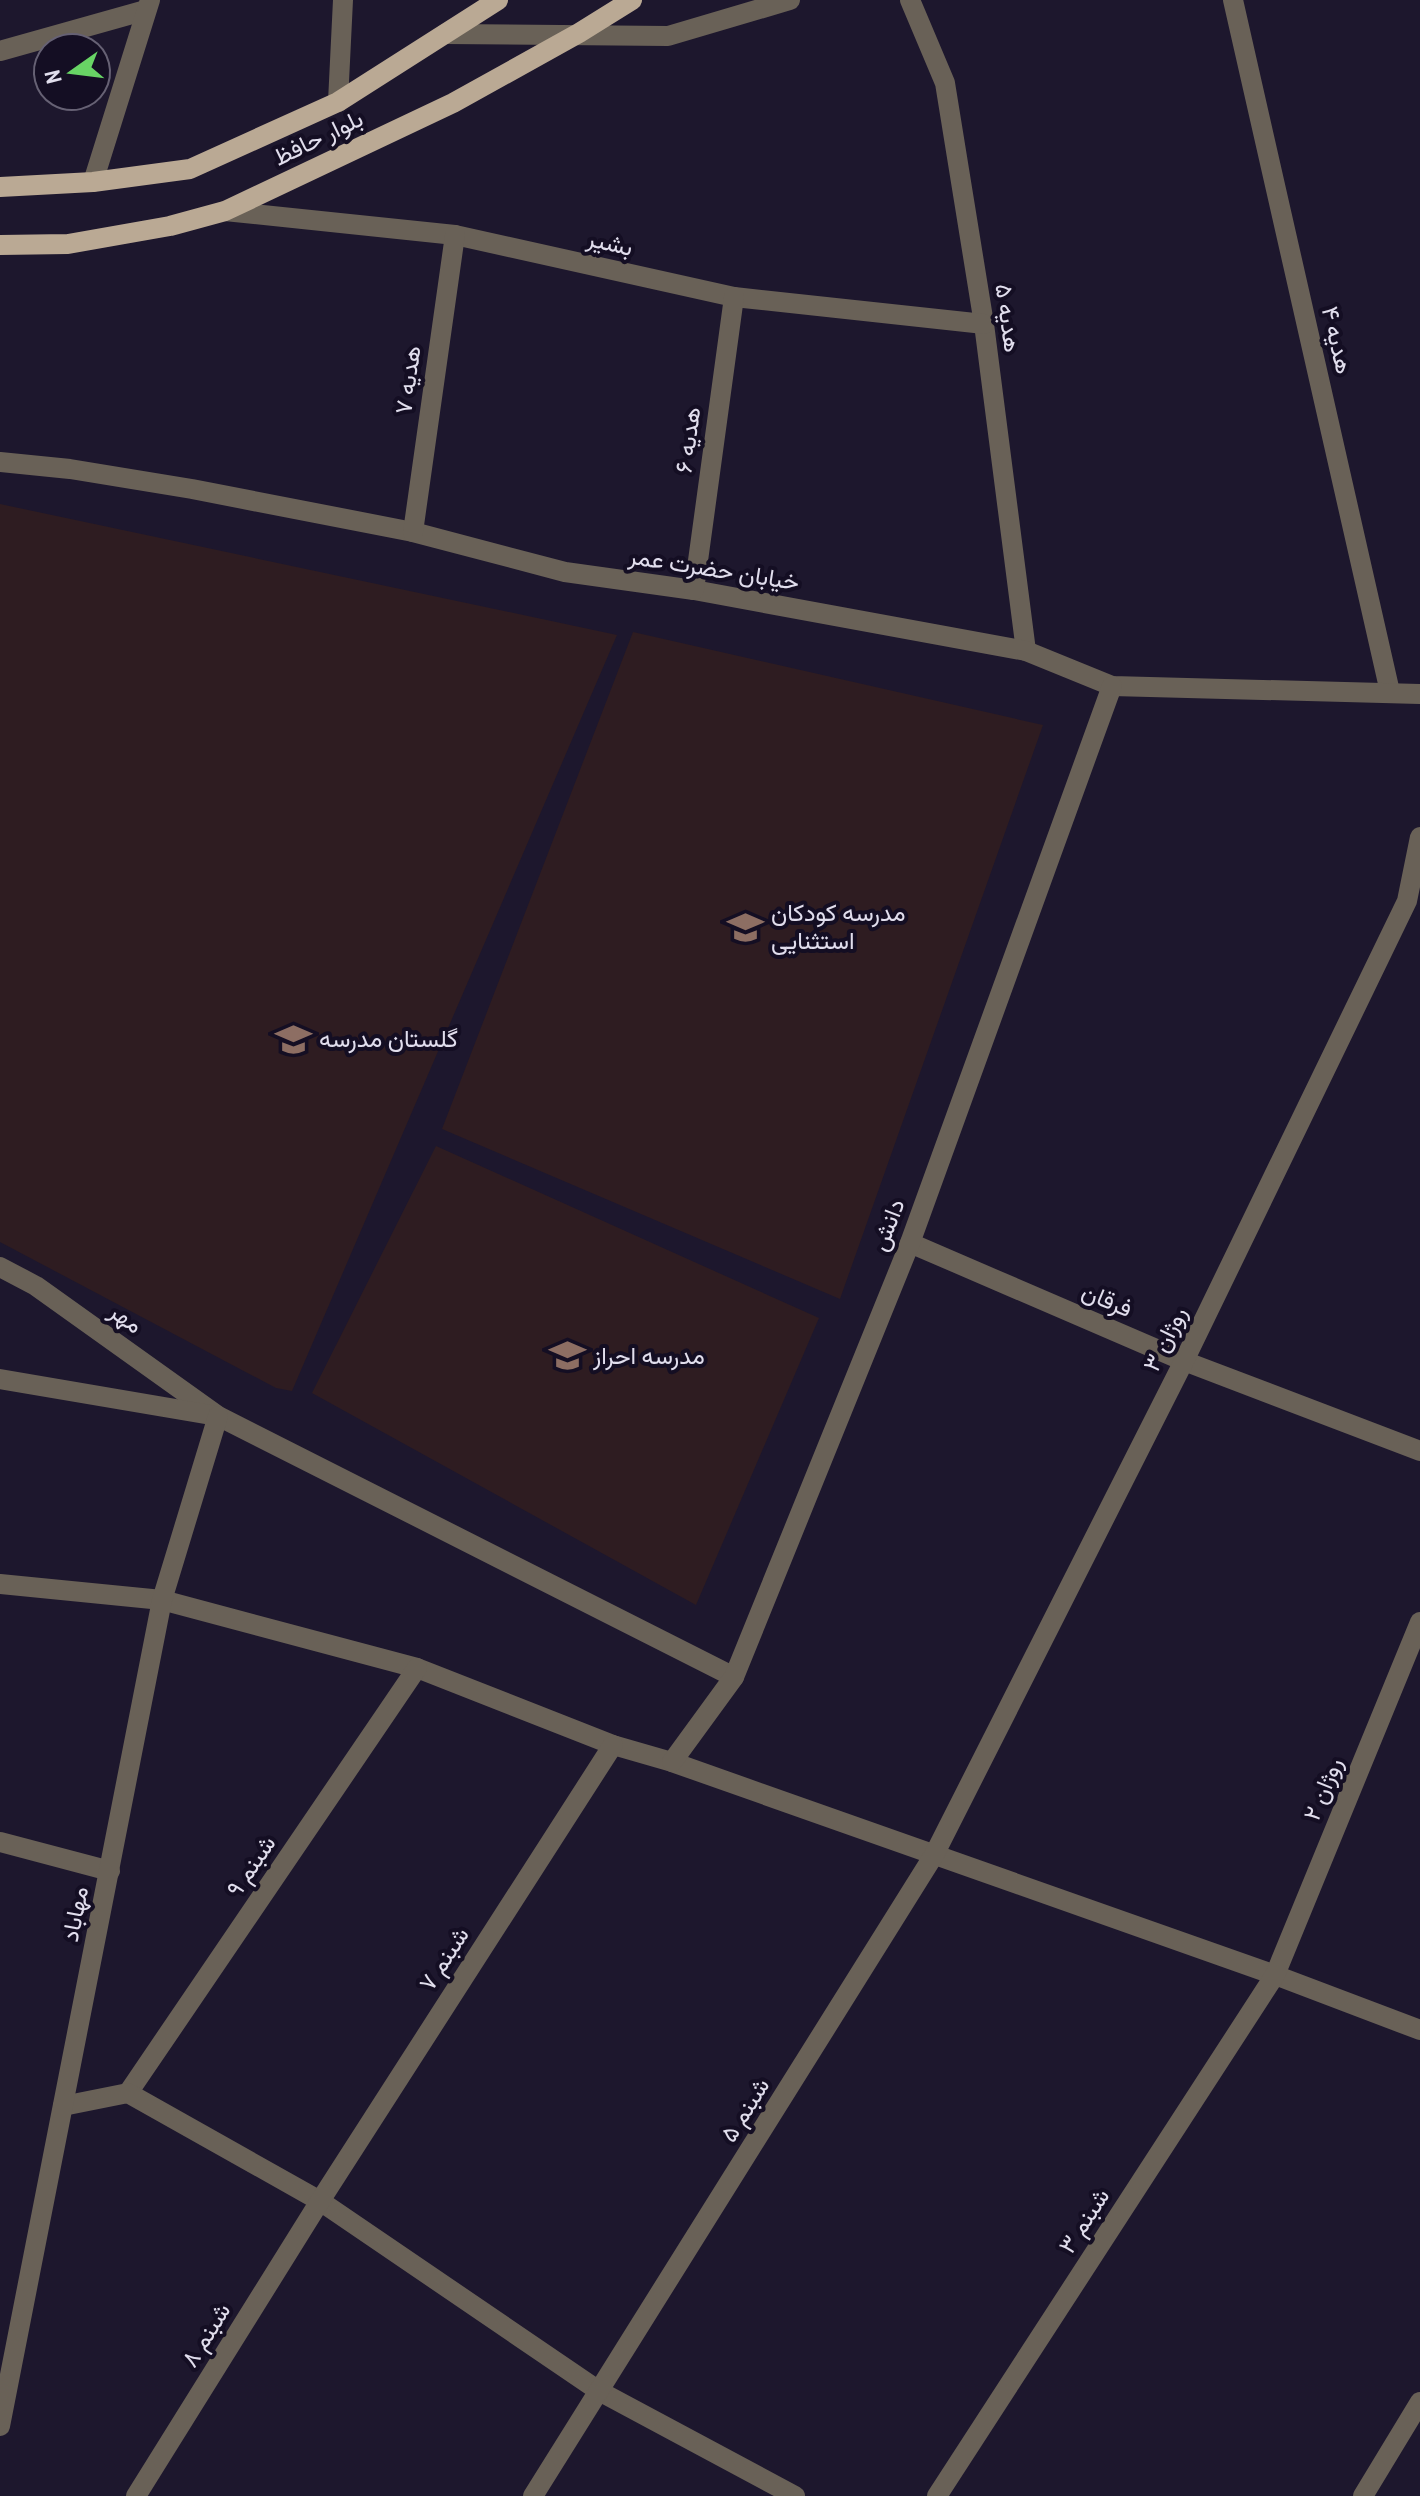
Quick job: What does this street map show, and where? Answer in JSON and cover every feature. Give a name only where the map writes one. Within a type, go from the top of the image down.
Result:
[{"type":"main road","name":"بلوار حافظ","points":[[0,187],[93,182],[190,169],[338,102],[498,0]]},
{"type":"main road","name":"بلوار حافظ","points":[[0,245],[68,244],[170,226],[225,211],[453,103],[632,0]]},
{"type":"street","points":[[338,102],[343,0]]},
{"type":"street","points":[[445,34],[668,36],[790,0]]},
{"type":"street","name":"هدیه ۵","points":[[910,0],[945,83],[984,324],[1026,651]]},
{"type":"street","name":"هدیه ۴","points":[[1233,0],[1390,692]]},
{"type":"street","points":[[0,51],[148,5]]},
{"type":"street","points":[[93,182],[148,5]]},
{"type":"street","name":"بشیر","points":[[225,211],[455,235],[734,297],[984,324]]},
{"type":"street","name":"هدیه ۷","points":[[413,532],[455,235]]},
{"type":"street","name":"هدیه ۶","points":[[694,590],[734,297]]},
{"type":"street","name":"خیابان حضرت عمر","points":[[0,462],[70,469],[192,489],[413,532],[565,572],[694,590],[1026,651],[1112,686],[1420,694]]},
{"type":"street","name":"دانش","points":[[672,1762],[734,1677],[910,1243],[1112,686]]},
{"type":"street","name":"روژان ۳","points":[[934,1855],[1414,904],[1420,837]]},
{"type":"street","name":"فرقان","points":[[910,1243],[1184,1361],[1420,1451]]},
{"type":"street","name":"مهر","points":[[0,1267],[36,1286],[218,1416]]},
{"type":"street","points":[[0,1379],[218,1416],[734,1677]]},
{"type":"street","name":"مهاباد","points":[[0,2426],[4,2384],[63,2106],[162,1600],[218,1416]]},
{"type":"street","points":[[0,1584],[162,1600],[417,1668],[613,1745],[672,1762],[1275,1975],[1420,2030]]},
{"type":"street","name":"روژان ۲","points":[[1275,1975],[1420,1622]]},
{"type":"street","name":"شبنم ۹","points":[[128,2093],[417,1668]]},
{"type":"street","name":"شبنم ۷","points":[[320,2201],[613,1745]]},
{"type":"street","points":[[0,1842],[110,1871]]},
{"type":"street","name":"شبنم ۵","points":[[533,2496],[934,1855]]},
{"type":"street","name":"شبنم ۳","points":[[937,2496],[1275,1975]]},
{"type":"street","points":[[63,2106],[128,2093],[320,2201],[599,2391],[795,2496]]},
{"type":"street","name":"شبنم ۸","points":[[136,2496],[320,2201]]},
{"type":"street","points":[[1363,2496],[1420,2402]]},
{"type":"shaded area","points":[[0,504],[617,635],[292,1391],[276,1388],[0,1242]]},
{"type":"shaded area","name":"مدرسه کودکان استثنایی","points":[[633,632],[1043,725],[840,1299],[442,1129]]},
{"type":"shaded area","name":"مدرسه احراز","points":[[436,1146],[819,1318],[696,1605],[312,1393]]},
{"type":"place","name":"مدرسه کودکان استثنایی","points":[[745,927]]},
{"type":"place","name":"گلستان مدرسه","points":[[293,1039]]},
{"type":"place","name":"مدرسه احراز","points":[[567,1356]]}]
